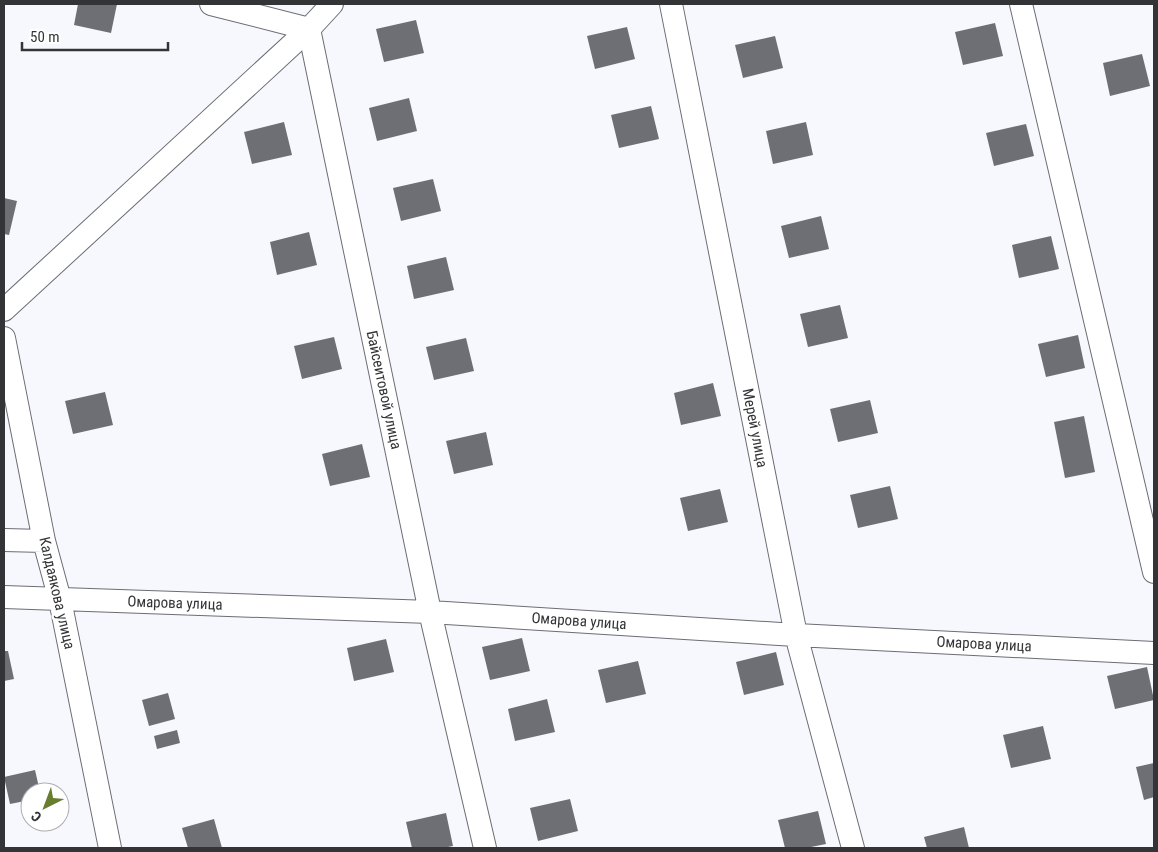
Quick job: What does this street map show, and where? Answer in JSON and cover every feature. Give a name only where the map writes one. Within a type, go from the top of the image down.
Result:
[{"type":"street","points":[[211,4],[309,29]]},
{"type":"street","points":[[4,310],[309,29],[332,4]]},
{"type":"street","name":"Мерей улица","points":[[671,4],[796,635],[853,848]]},
{"type":"street","points":[[1021,4],[1154,572]]},
{"type":"street","name":"Байсеитовой улица","points":[[309,29],[430,612],[485,848]]},
{"type":"street","name":"Калдаякова улица","points":[[4,338],[44,541],[60,600],[110,848]]},
{"type":"street","points":[[4,540],[44,541]]},
{"type":"street","name":"Омарова улица","points":[[4,597],[430,612],[796,635],[1154,653]]},
{"type":"building","points":[[78,4],[117,4],[111,33],[74,25]]},
{"type":"building","points":[[416,20],[424,53],[384,62],[376,29]]},
{"type":"building","points":[[995,23],[1003,56],[963,65],[955,32]]},
{"type":"building","points":[[627,27],[635,59],[595,69],[587,36]]},
{"type":"building","points":[[775,36],[783,68],[743,78],[735,45]]},
{"type":"building","points":[[1142,54],[1150,86],[1110,96],[1103,63]]},
{"type":"building","points":[[409,98],[417,131],[377,141],[369,108]]},
{"type":"building","points":[[651,106],[659,139],[619,148],[611,115]]},
{"type":"building","points":[[284,122],[292,155],[252,164],[244,132]]},
{"type":"building","points":[[806,122],[813,155],[773,164],[766,131]]},
{"type":"building","points":[[1026,124],[1034,156],[994,166],[986,133]]},
{"type":"building","points":[[433,179],[441,211],[401,221],[393,188]]},
{"type":"building","points":[[4,198],[17,201],[9,235],[4,234]]},
{"type":"building","points":[[821,216],[829,249],[789,258],[781,226]]},
{"type":"building","points":[[309,232],[317,265],[277,275],[270,242]]},
{"type":"building","points":[[1051,236],[1059,269],[1019,278],[1012,245]]},
{"type":"building","points":[[446,257],[454,290],[414,299],[407,266]]},
{"type":"building","points":[[840,305],[848,338],[808,347],[800,314]]},
{"type":"building","points":[[1078,335],[1085,368],[1046,377],[1038,344]]},
{"type":"building","points":[[334,337],[342,369],[302,379],[294,346]]},
{"type":"building","points":[[466,338],[474,371],[434,380],[426,347]]},
{"type":"building","points":[[713,383],[721,416],[681,425],[674,393]]},
{"type":"building","points":[[105,392],[113,425],[73,434],[65,401]]},
{"type":"building","points":[[870,400],[878,433],[838,442],[830,409]]},
{"type":"building","points":[[1084,416],[1095,472],[1065,478],[1054,422]]},
{"type":"building","points":[[486,432],[493,465],[454,474],[446,441]]},
{"type":"building","points":[[362,444],[370,477],[330,486],[322,454]]},
{"type":"building","points":[[890,486],[898,519],[858,528],[850,495]]},
{"type":"building","points":[[720,489],[728,522],[688,531],[680,498]]},
{"type":"building","points":[[522,638],[530,671],[490,680],[482,647]]},
{"type":"building","points":[[386,639],[394,672],[354,681],[347,648]]},
{"type":"building","points":[[4,651],[8,651],[14,679],[4,681]]},
{"type":"building","points":[[776,652],[784,685],[744,695],[736,662]]},
{"type":"building","points":[[638,661],[646,694],[606,703],[598,670]]},
{"type":"building","points":[[1147,667],[1154,700],[1115,709],[1107,676]]},
{"type":"building","points":[[168,693],[175,719],[149,726],[142,700]]},
{"type":"building","points":[[547,699],[555,732],[515,741],[508,709]]},
{"type":"building","points":[[1043,726],[1051,759],[1011,768],[1003,735]]},
{"type":"building","points":[[177,730],[180,743],[157,749],[154,736]]},
{"type":"building","points":[[1154,763],[1154,797],[1144,800],[1136,767]]},
{"type":"building","points":[[35,770],[38,782],[20,782],[20,802],[10,804],[4,777]]},
{"type":"building","points":[[570,799],[578,831],[538,841],[530,808]]},
{"type":"building","points":[[818,811],[826,844],[806,848],[785,848],[778,820]]},
{"type":"building","points":[[446,813],[453,846],[443,848],[412,848],[406,822]]},
{"type":"building","points":[[214,819],[222,848],[188,848],[182,828]]},
{"type":"building","points":[[964,827],[969,848],[927,848],[924,837]]}]
